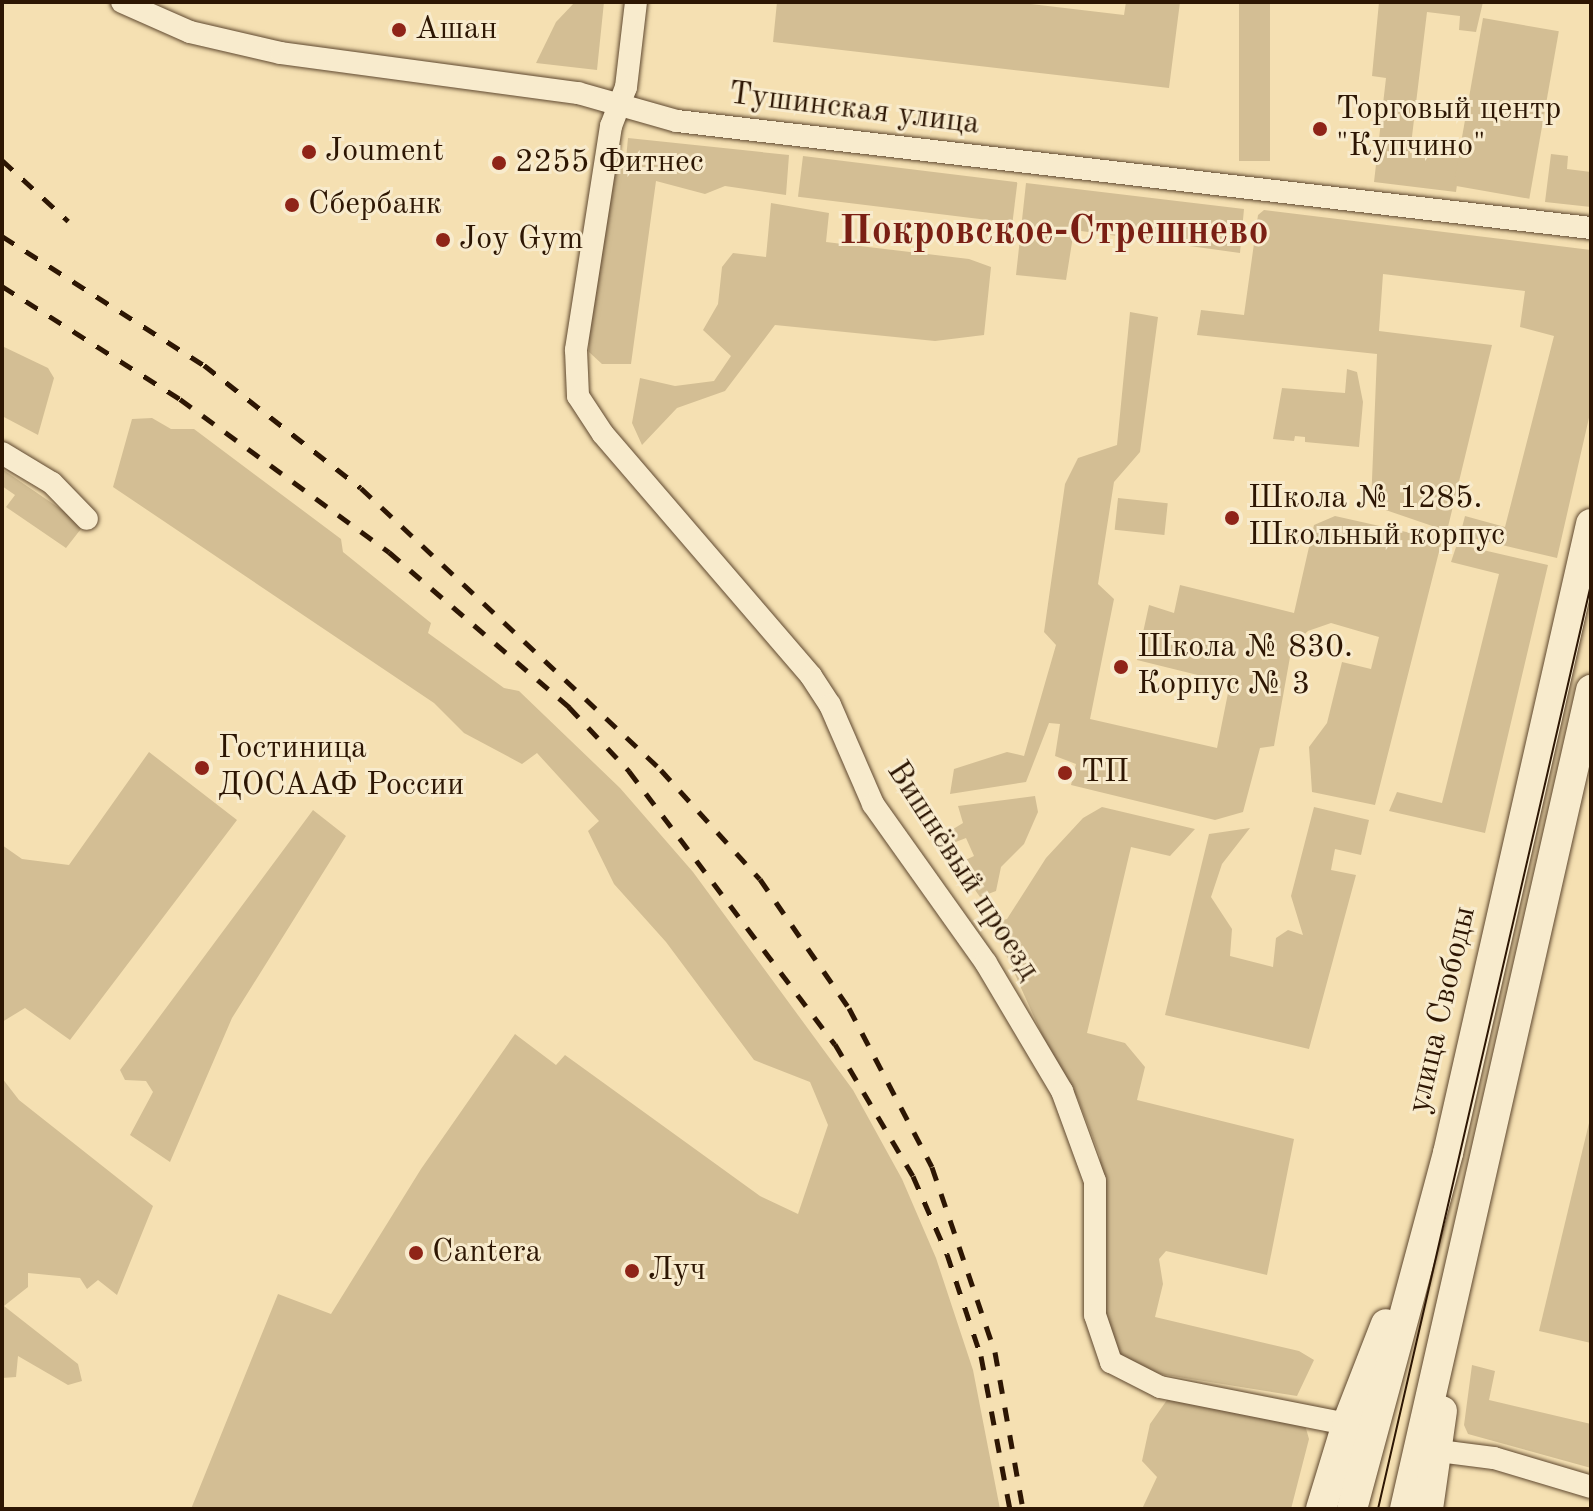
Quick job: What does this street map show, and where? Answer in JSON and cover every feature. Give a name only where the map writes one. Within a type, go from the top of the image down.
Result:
[{"type":"main road","name":"улица Свободы","points":[[1352,1509],[1448,1153],[1591,524]]},
{"type":"main road","points":[[1405,1509],[1591,690]]},
{"type":"main road","points":[[1321,1509],[1347,1424],[1421,1250]]},
{"type":"main road","points":[[1428,1509],[1439,1451],[1448,1317]]},
{"type":"street","name":"Тушинская улица","points":[[122,2],[190,32],[281,53],[498,81],[620,103],[692,123],[1591,228]]},
{"type":"street","name":"Вишнёвый проезд","points":[[636,2],[620,103],[611,126],[576,350],[578,396],[603,434],[811,676],[830,705],[873,804],[986,963],[1062,1091],[1095,1181],[1095,1315],[1111,1362],[1160,1387],[1347,1424]]},
{"type":"street","points":[[2,453],[52,483],[87,519]]},
{"type":"street","points":[[1439,1451],[1494,1458],[1591,1487]]},
{"type":"shaded area","points":[[575,2],[604,2],[597,70],[536,63],[556,22]]},
{"type":"shaded area","points":[[777,2],[1014,2],[1124,15],[1126,2],[1180,2],[1169,88],[773,42]]},
{"type":"shaded area","points":[[1239,2],[1270,2],[1270,161],[1239,161]]},
{"type":"shaded area","points":[[1379,2],[1483,2],[1476,32],[1459,30],[1460,16],[1427,12],[1410,153],[1443,157],[1445,145],[1462,149],[1456,192],[1374,182],[1386,78],[1372,76]]},
{"type":"shaded area","points":[[1483,18],[1559,31],[1529,199],[1453,185]]},
{"type":"shaded area","points":[[628,138],[789,155],[786,195],[725,186],[705,194],[656,181],[631,364],[602,364],[589,352],[589,339],[615,165],[626,159]]},
{"type":"shaded area","points":[[1551,154],[1568,156],[1567,169],[1591,172],[1591,207],[1545,202]]},
{"type":"shaded area","points":[[803,156],[1017,182],[1012,223],[798,197]]},
{"type":"shaded area","points":[[1026,183],[1244,209],[1240,253],[1074,230],[1066,280],[1016,275]]},
{"type":"shaded area","points":[[771,203],[829,213],[826,242],[969,259],[991,267],[984,335],[935,341],[775,325],[725,391],[677,408],[642,445],[632,423],[640,378],[675,386],[714,381],[731,356],[703,330],[718,304],[722,267],[733,253],[766,257]]},
{"type":"shaded area","points":[[1264,210],[1591,250],[1591,409],[1557,558],[1460,535],[1465,516],[1505,527],[1554,336],[1520,327],[1525,291],[1383,274],[1379,331],[1492,345],[1447,531],[1371,505],[1377,354],[1197,335],[1201,310],[1244,315],[1258,215]]},
{"type":"shaded area","points":[[1130,312],[1158,317],[1140,452],[1114,482],[1098,584],[1114,599],[1090,719],[1217,748],[1230,683],[1137,660],[1149,605],[1174,613],[1180,585],[1294,613],[1314,525],[1335,516],[1442,540],[1375,805],[1312,792],[1309,747],[1327,723],[1342,662],[1371,669],[1379,637],[1331,623],[1308,631],[1292,646],[1274,746],[1260,748],[1243,812],[1215,820],[1071,785],[1076,764],[1055,756],[1060,724],[1049,723],[1026,782],[950,794],[954,769],[1007,752],[1024,756],[1056,645],[1044,632],[1065,484],[1078,458],[1117,445]]},
{"type":"shaded area","points":[[2,346],[48,368],[54,378],[38,435],[2,416]]},
{"type":"shaded area","points":[[1347,369],[1357,372],[1363,402],[1359,447],[1305,442],[1305,437],[1295,436],[1294,441],[1273,439],[1282,388],[1345,393]]},
{"type":"shaded area","name":"Луч","points":[[152,418],[171,429],[194,429],[341,539],[343,552],[431,623],[428,633],[504,688],[519,691],[620,788],[693,872],[853,1090],[902,1179],[936,1258],[973,1370],[1000,1509],[191,1509],[278,1294],[331,1314],[421,1169],[515,1034],[556,1065],[565,1055],[760,1196],[798,1214],[828,1125],[810,1082],[754,1060],[666,942],[614,884],[588,831],[599,821],[537,753],[522,764],[464,733],[434,703],[113,487],[132,419]]},
{"type":"shaded area","points":[[2,469],[84,525],[66,548],[6,507],[15,495],[2,486]]},
{"type":"shaded area","points":[[1118,498],[1168,503],[1164,535],[1115,530]]},
{"type":"shaded area","points":[[1457,544],[1548,565],[1485,833],[1389,811],[1397,792],[1442,803],[1499,574],[1451,562]]},
{"type":"shaded area","points":[[149,752],[237,820],[70,1040],[25,1008],[2,1022],[2,845],[22,859],[69,865]]},
{"type":"shaded area","points":[[1035,796],[1038,812],[1024,844],[1001,867],[996,891],[980,897],[957,864],[974,856],[966,838],[948,845],[945,834],[963,823],[958,806]]},
{"type":"shaded area","points":[[1102,807],[1195,829],[1170,856],[1131,847],[1087,1033],[1125,1043],[1145,1067],[1137,1100],[1294,1139],[1267,1275],[1166,1251],[1159,1259],[1163,1284],[1155,1317],[1299,1351],[1314,1360],[1297,1396],[1160,1374],[1128,1364],[1117,1352],[1105,1315],[1100,1156],[1078,1099],[1043,1037],[992,923],[1007,919],[1046,858],[1083,818]]},
{"type":"shaded area","points":[[1314,807],[1369,820],[1361,855],[1335,849],[1331,870],[1356,875],[1309,1049],[1165,1015],[1209,834],[1250,828],[1222,864],[1211,897],[1232,929],[1230,956],[1273,967],[1276,938],[1288,930],[1303,935],[1291,896]]},
{"type":"shaded area","points":[[313,810],[346,836],[232,1018],[170,1162],[130,1135],[153,1092],[146,1081],[125,1080],[120,1070]]},
{"type":"shaded area","points":[[2,1078],[19,1100],[153,1206],[117,1295],[98,1280],[87,1289],[80,1278],[28,1273],[28,1287],[4,1306],[78,1364],[82,1381],[68,1385],[18,1356],[16,1377],[2,1378]]},
{"type":"shaded area","points":[[1591,1123],[1591,1343],[1539,1331]]},
{"type":"shaded area","points":[[1472,1365],[1495,1371],[1489,1400],[1591,1424],[1591,1468],[1468,1434],[1464,1425]]},
{"type":"shaded area","points":[[1167,1400],[1305,1425],[1309,1439],[1291,1509],[1142,1509],[1157,1477],[1142,1461],[1150,1424]]},
{"type":"tram line","points":[[1378,1509],[1591,584]]},
{"type":"railway","points":[[2,160],[68,221]]},
{"type":"railway","points":[[2,236],[204,365],[361,488],[661,770],[760,879],[849,1008],[932,1167],[995,1352],[1023,1509]]},
{"type":"railway","points":[[2,286],[180,399],[389,552],[569,707],[629,771],[835,1044],[913,1176],[947,1254],[981,1356],[1010,1509]]},
{"type":"place","name":"Ашан","points":[[399,30]]},
{"type":"place","name":"Торговый центр \"Купчино\"","points":[[1320,129]]},
{"type":"place","name":"Joument","points":[[309,152]]},
{"type":"place","name":"2255 Фитнес","points":[[499,163]]},
{"type":"place","name":"Сбербанк","points":[[292,205]]},
{"type":"place","name":"Joy Gym","points":[[443,240]]},
{"type":"place","name":"Школа № 1285. Школьный корпус","points":[[1232,518]]},
{"type":"place","name":"Школа № 830. Корпус № 3","points":[[1121,667]]},
{"type":"place","name":"Гостиница ДОСААФ России","points":[[202,768]]},
{"type":"place","name":"ТП","points":[[1065,773]]},
{"type":"place","name":"Cantera","points":[[416,1253]]},
{"type":"place","name":"Луч","points":[[632,1271]]},
{"type":"district","name":"Покровское-Стрешнево","points":[[1054,233]]}]
